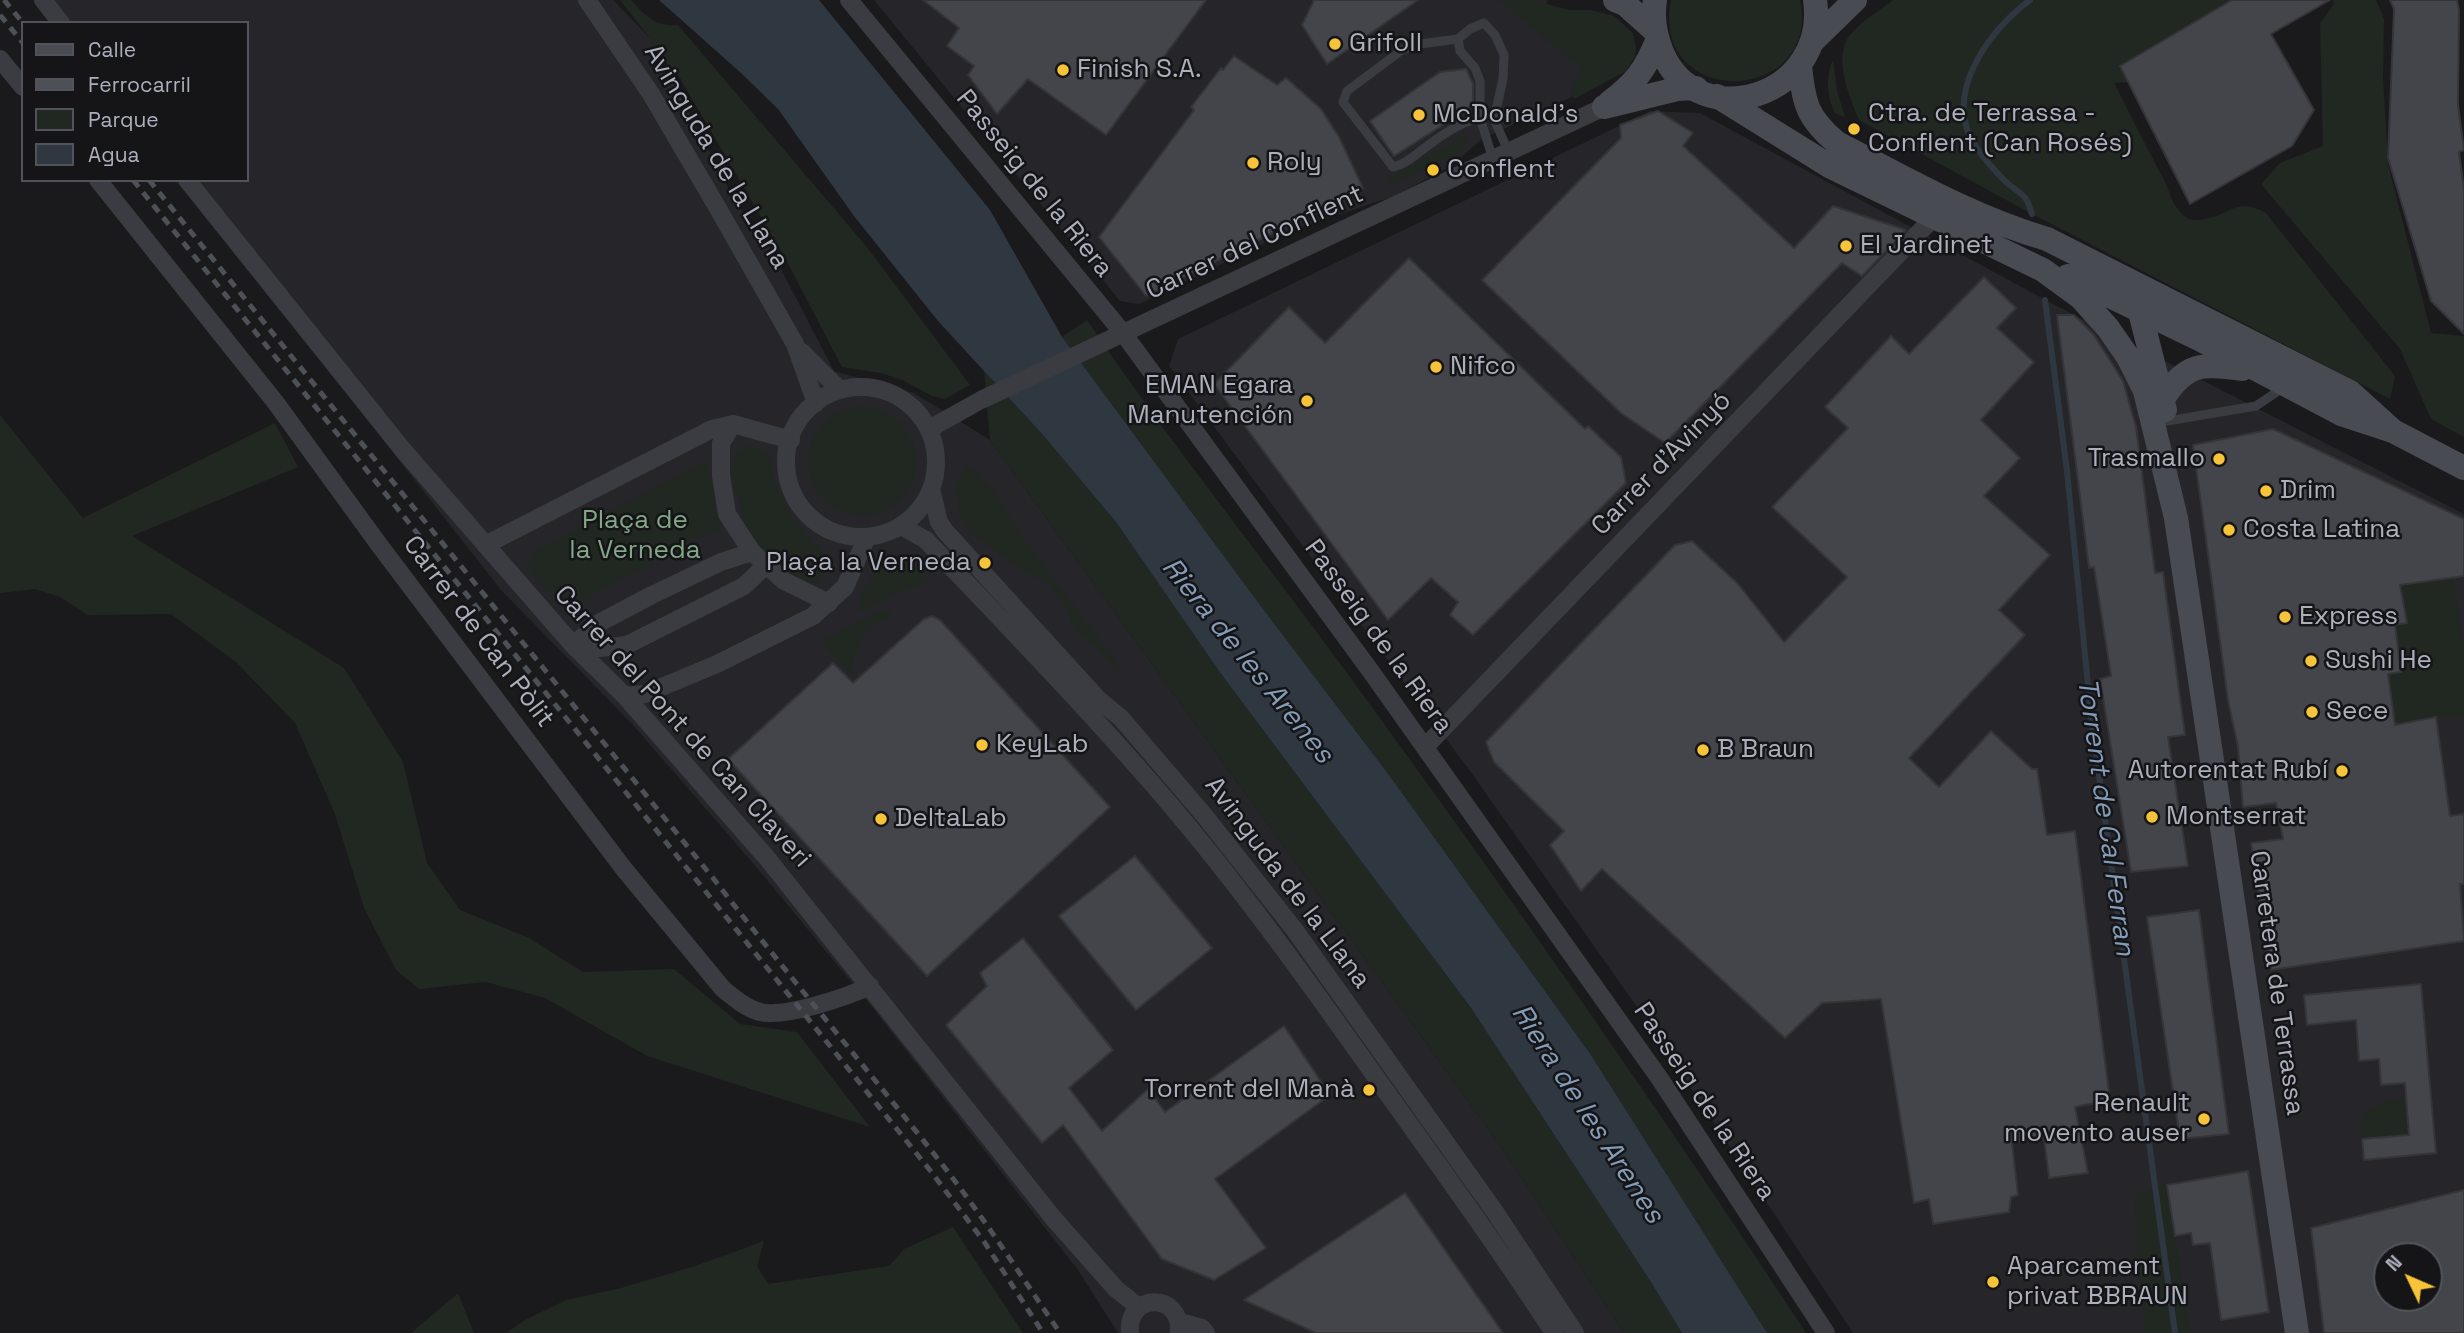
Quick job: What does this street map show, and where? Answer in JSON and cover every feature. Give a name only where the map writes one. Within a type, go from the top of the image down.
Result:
[{"type":"main road","points":[[1615,0],[1625,4],[1656,36]]},
{"type":"main road","points":[[1655,0],[1656,36],[1665,59],[1673,70],[1831,167],[2043,270],[2092,309],[2128,356],[2145,391],[2176,518]]},
{"type":"main road","points":[[1604,107],[1677,89],[1739,98],[1760,94],[1786,80],[1800,66],[1816,27],[1815,0]]},
{"type":"main road","points":[[1812,42],[1855,0]]},
{"type":"main road","points":[[1604,107],[1630,87],[1643,71],[1656,36]]},
{"type":"main road","points":[[1800,66],[1807,109],[1821,130],[1838,143],[2013,229],[2047,239],[2350,392],[2393,431]]},
{"type":"main road","points":[[2013,229],[2040,249],[2121,291],[2140,312],[2165,410],[2172,453],[2176,518]]},
{"type":"main road","points":[[2043,270],[2065,275],[2341,414],[2393,431],[2464,468]]},
{"type":"main road","points":[[2165,410],[2173,382],[2189,369],[2205,365],[2257,371]]},
{"type":"main road","name":"Carretera de Terrassa","points":[[2176,518],[2297,1333]]},
{"type":"street","points":[[43,0],[59,21]]},
{"type":"street","name":"Avinguda de la Llana","points":[[587,0],[651,93],[795,344],[816,403]]},
{"type":"street","name":"Passeig de la Riera","points":[[849,0],[1123,333],[1426,746],[1660,1079],[1826,1333]]},
{"type":"street","points":[[0,59],[21,85]]},
{"type":"street","name":"Carrer del Conflent","points":[[929,429],[981,400],[1604,107]]},
{"type":"street","name":"Carrer de Can Pòlit","points":[[100,182],[276,403],[372,536],[624,869],[723,989],[737,1001],[761,1012],[775,1012],[790,1011],[853,995],[870,986]]},
{"type":"street","name":"Carrer del Pont de Can Claveri","points":[[189,182],[402,450],[573,646],[625,696],[768,858],[1054,1219],[1116,1289],[1139,1307]]},
{"type":"street","name":"Carrer d'Avinyó","points":[[1426,746],[1916,239],[1934,217]]},
{"type":"street","name":"Avinguda de la Llana","points":[[795,344],[840,390]]},
{"type":"street","points":[[866,387],[891,393],[913,408],[929,429],[936,464],[932,489],[920,509],[901,526],[882,535],[856,537],[830,531],[815,522],[797,503],[791,489],[786,463],[796,426],[807,410],[840,390],[866,387]]},
{"type":"street","points":[[485,545],[712,429],[733,424],[791,440]]},
{"type":"street","points":[[733,424],[722,443],[721,476],[727,514],[752,552],[783,581],[828,603]]},
{"type":"street","name":"Avinguda de la Llana","points":[[932,489],[939,522],[945,531],[1098,700],[1121,718],[1204,815],[1294,929],[1495,1212],[1576,1333]]},
{"type":"street","name":"Avinguda de la Llana","points":[[901,526],[926,540],[1095,719],[1174,809],[1273,934],[1334,1018],[1515,1273],[1554,1333]]},
{"type":"street","points":[[625,696],[645,694],[717,664],[813,616],[845,587],[867,537]]},
{"type":"street","points":[[573,646],[599,623],[652,594],[721,562],[752,552]]},
{"type":"street","points":[[573,646],[600,648],[627,645],[744,586],[766,565]]},
{"type":"street","points":[[1130,1333],[1130,1319],[1139,1307],[1147,1303],[1161,1303],[1173,1310],[1180,1327],[1202,1328],[1206,1333]]},
{"type":"lane","points":[[1480,118],[1464,122],[1427,145],[1402,165],[1393,167],[1343,102],[1347,91],[1402,50],[1419,44],[1458,39],[1470,29],[1484,23],[1495,36],[1504,55],[1503,79],[1494,119],[1501,157]]},
{"type":"lane","points":[[1458,39],[1460,51],[1475,68],[1480,81],[1480,118],[1501,157]]},
{"type":"lane","points":[[2165,410],[2256,406],[2286,386]]},
{"type":"shaded area","points":[[35,0],[613,0],[650,38],[735,201],[770,248],[834,371],[914,393],[990,440],[1502,1148],[1624,1333],[1118,1333],[1078,1270],[872,1007],[758,869],[633,725],[501,590],[181,182],[248,182],[248,21],[51,21]]},
{"type":"shaded area","points":[[874,0],[1547,0],[1543,23],[1583,56],[1595,86],[1482,139],[1451,166],[1394,196],[1290,231],[1139,304],[1120,301]]},
{"type":"shaded area","points":[[1650,111],[1700,113],[2053,304],[2464,514],[2464,1333],[1853,1333],[1642,1014],[1470,771],[1169,366],[1178,339]]},
{"type":"green space","points":[[620,0],[631,0],[657,22],[678,25],[866,246],[970,385],[945,399],[932,396],[902,380],[881,373],[842,367],[785,258],[677,73],[660,57],[650,38]]},
{"type":"green space","points":[[1498,0],[1534,0],[1568,10],[1590,10],[1614,16],[1633,33],[1635,57],[1626,71],[1574,99],[1570,89],[1582,69]]},
{"type":"green space","points":[[1671,0],[1800,0],[1800,35],[1786,60],[1763,75],[1736,81],[1708,76],[1685,62],[1671,36]]},
{"type":"green space","points":[[1893,0],[2232,0],[2121,65],[2128,82],[2114,83],[2180,212],[2187,218],[2196,220],[2247,206],[2266,213],[2395,376],[2390,399],[2032,214],[1859,120],[1844,78],[1845,44],[1859,26]]},
{"type":"green space","points":[[2333,0],[2376,0],[2384,19],[2383,78],[2388,164],[2431,333],[2464,336],[2464,437],[2431,419],[2400,349],[2261,184],[2280,163],[2323,146],[2320,23],[2334,4]]},
{"type":"green space","points":[[1833,60],[1837,91],[1845,117],[1835,113],[1830,100],[1828,80]]},
{"type":"green space","points":[[1467,134],[1467,148],[1392,184],[1386,175],[1397,175],[1425,156],[1445,150]]},
{"type":"green space","points":[[1087,320],[1525,920],[1806,1333],[1767,1333],[1591,1055],[1389,775],[1062,337]]},
{"type":"green space","points":[[984,371],[1043,435],[1116,522],[1219,671],[1471,1008],[1682,1333],[1624,1333],[1502,1148],[990,440]]},
{"type":"green space","points":[[862,407],[883,411],[901,422],[912,440],[916,461],[912,482],[901,500],[883,511],[862,515],[841,511],[823,500],[812,482],[808,461],[812,440],[823,422],[841,411]]},
{"type":"green space","points":[[0,415],[83,518],[275,423],[298,467],[132,536],[344,668],[403,762],[427,863],[460,910],[529,938],[583,972],[674,969],[740,1024],[797,1032],[870,1127],[647,1056],[545,998],[486,982],[419,989],[396,970],[364,908],[335,814],[295,723],[236,662],[171,614],[88,615],[60,597],[35,589],[0,593]]},
{"type":"green space","points":[[748,445],[763,450],[771,459],[775,483],[795,520],[832,564],[816,583],[801,581],[770,559],[746,528],[732,476],[735,455]]},
{"type":"green space","name":"Plaça de la Verneda","points":[[706,461],[723,521],[721,531],[693,539],[574,607],[547,590],[526,566],[537,550]]},
{"type":"green space","points":[[964,466],[973,468],[993,490],[1022,536],[1114,658],[1120,671],[1074,629],[1067,609],[1049,585],[1016,566],[971,533],[960,514],[957,490]]},
{"type":"green space","points":[[896,555],[916,565],[928,580],[859,612],[860,599],[882,560]]},
{"type":"green space","points":[[2453,577],[2464,647],[2464,717],[2436,717],[2395,725],[2388,676],[2401,672],[2395,626],[2407,623],[2400,585]]},
{"type":"green space","points":[[887,609],[891,614],[865,632],[849,672],[820,641]]},
{"type":"green space","points":[[2392,1098],[2406,1098],[2409,1135],[2362,1139],[2359,1121],[2368,1111]]},
{"type":"green space","points":[[2167,1185],[2191,1333],[2146,1333],[2136,1245],[2135,1195]]},
{"type":"green space","points":[[953,1227],[1023,1333],[506,1333],[525,1320],[566,1300],[621,1288],[695,1266],[764,1241],[757,1266],[768,1284],[889,1266],[904,1249]]},
{"type":"green space","points":[[458,1293],[474,1333],[411,1333]]},
{"type":"water","name":"Riera de les Arenes","points":[[659,0],[819,0],[990,210],[1062,337],[1389,775],[1591,1055],[1767,1333],[1682,1333],[1471,1008],[1219,671],[1116,522],[1043,435],[938,321],[854,216],[778,109]]},
{"type":"building","name":"Finish S.A.","points":[[923,0],[1206,0],[1106,135],[1028,79],[997,114],[968,75],[974,66],[947,46],[959,28]]},
{"type":"building","name":"Grifoll","points":[[1314,0],[1418,0],[1327,64],[1302,25]]},
{"type":"building","points":[[2232,0],[2330,0],[2271,34],[2314,110],[2292,146],[2190,204],[2120,66]]},
{"type":"building","points":[[2390,0],[2457,0],[2458,105],[2464,150],[2459,152],[2464,190],[2464,334],[2431,301],[2388,158],[2394,9]]},
{"type":"building","name":"Roly","points":[[1234,56],[1277,85],[1286,78],[1321,109],[1339,137],[1363,188],[1146,296],[1099,237],[1194,110],[1191,107],[1221,68],[1223,70]]},
{"type":"building","name":"McDonald's","points":[[1466,69],[1473,84],[1473,101],[1468,109],[1394,156],[1370,121],[1440,72]]},
{"type":"building","points":[[1658,111],[1693,133],[1683,146],[1794,248],[1833,206],[1906,230],[1862,276],[1842,263],[1665,443],[1621,413],[1482,280],[1621,138],[1620,125]]},
{"type":"building","points":[[1409,258],[1585,429],[1588,426],[1621,457],[1626,483],[1473,635],[1450,615],[1458,602],[1431,578],[1388,620],[1214,384],[1289,307],[1325,343]]},
{"type":"building","name":"B Braun","points":[[1984,277],[2016,308],[1997,328],[2034,362],[1981,420],[2020,458],[1984,496],[2050,555],[1999,610],[2025,635],[1909,758],[1939,787],[1991,731],[2032,769],[2037,769],[2047,835],[2075,831],[2110,1100],[2075,1107],[2088,1173],[2049,1178],[2044,1138],[2012,1143],[2018,1195],[2011,1197],[2009,1212],[1933,1224],[1929,1199],[1914,1203],[1881,999],[1822,1003],[1785,1038],[1602,869],[1581,891],[1550,845],[1564,831],[1494,762],[1486,742],[1675,545],[1692,541],[1738,584],[1784,642],[1847,577],[1772,507],[1848,428],[1825,407],[1891,336],[1909,354]]},
{"type":"building","points":[[2057,315],[2074,315],[2094,335],[2123,381],[2136,427],[2155,573],[2163,572],[2185,735],[2168,737],[2188,866],[2131,872],[2100,679],[2111,676],[2094,567],[2089,568]]},
{"type":"building","points":[[2273,429],[2464,519],[2464,576],[2400,585],[2407,623],[2395,625],[2401,672],[2388,674],[2395,725],[2436,717],[2450,816],[2464,814],[2464,884],[2460,884],[2464,941],[2271,970],[2251,843],[2283,839],[2276,803],[2243,807],[2238,747],[2228,700],[2193,445]]},
{"type":"building","points":[[932,616],[940,620],[1110,807],[927,976],[728,759],[833,663],[853,683],[924,619]]},
{"type":"building","points":[[1135,856],[1212,948],[1136,1010],[1059,916]]},
{"type":"building","points":[[2199,910],[2229,1134],[2180,1139],[2147,917]]},
{"type":"building","points":[[1023,938],[1113,1050],[1069,1088],[1102,1131],[1148,1089],[1165,1112],[1284,1026],[1330,1095],[1215,1179],[1266,1248],[1214,1280],[1162,1259],[1063,1125],[1042,1143],[946,1025],[987,986],[980,973]]},
{"type":"building","points":[[2421,984],[2436,1153],[2364,1160],[2362,1139],[2409,1135],[2405,1083],[2381,1085],[2379,1059],[2359,1061],[2356,1020],[2307,1025],[2304,995]]},
{"type":"building","points":[[2248,1171],[2269,1312],[2221,1320],[2210,1243],[2193,1245],[2191,1233],[2175,1236],[2167,1185]]},
{"type":"building","points":[[2464,1190],[2464,1333],[2324,1333],[2311,1228]]},
{"type":"building","points":[[1405,1193],[1503,1333],[1316,1333],[1244,1300]]},
{"type":"waterway","points":[[2030,0],[2014,13],[1985,47],[1966,87],[1964,108],[1967,128],[1977,148],[2001,177],[2024,196],[2032,214]]},
{"type":"waterway","name":"Torrent de Cal Ferran","points":[[2045,300],[2067,471],[2091,716],[2175,1333]]},
{"type":"railway","points":[[4,0],[21,21]]},
{"type":"railway","points":[[0,15],[21,41]]},
{"type":"railway","points":[[135,182],[929,1169],[985,1243],[1043,1333]]},
{"type":"railway","points":[[151,182],[938,1159],[1060,1333]]},
{"type":"place","name":"Grifoll","points":[[1335,44]]},
{"type":"place","name":"Finish S.A.","points":[[1063,70]]},
{"type":"place","name":"McDonald's","points":[[1419,115]]},
{"type":"place","name":"Ctra. de Terrassa - Conflent (Can Rosés)","points":[[1854,129]]},
{"type":"place","name":"Roly","points":[[1253,163]]},
{"type":"place","name":"Conflent","points":[[1433,170]]},
{"type":"place","name":"El Jardinet","points":[[1846,246]]},
{"type":"place","name":"Nifco","points":[[1436,367]]},
{"type":"place","name":"EMAN Egara Manutención","points":[[1307,401]]},
{"type":"place","name":"Trasmallo","points":[[2219,459]]},
{"type":"place","name":"Drim","points":[[2266,491]]},
{"type":"place","name":"Costa Latina","points":[[2229,530]]},
{"type":"place","name":"Plaça la Verneda","points":[[985,563]]},
{"type":"place","name":"Express","points":[[2285,617]]},
{"type":"place","name":"Sushi He","points":[[2311,661]]},
{"type":"place","name":"Sece","points":[[2312,712]]},
{"type":"place","name":"KeyLab","points":[[982,745]]},
{"type":"place","name":"B Braun","points":[[1703,750]]},
{"type":"place","name":"Autorentat Rubí","points":[[2342,771]]},
{"type":"place","name":"Montserrat","points":[[2152,817]]},
{"type":"place","name":"DeltaLab","points":[[881,819]]},
{"type":"place","name":"Torrent del Manà","points":[[1369,1090]]},
{"type":"place","name":"Renault movento auser","points":[[2204,1119]]},
{"type":"place","name":"Aparcament privat BBRAUN","points":[[1993,1282]]}]
